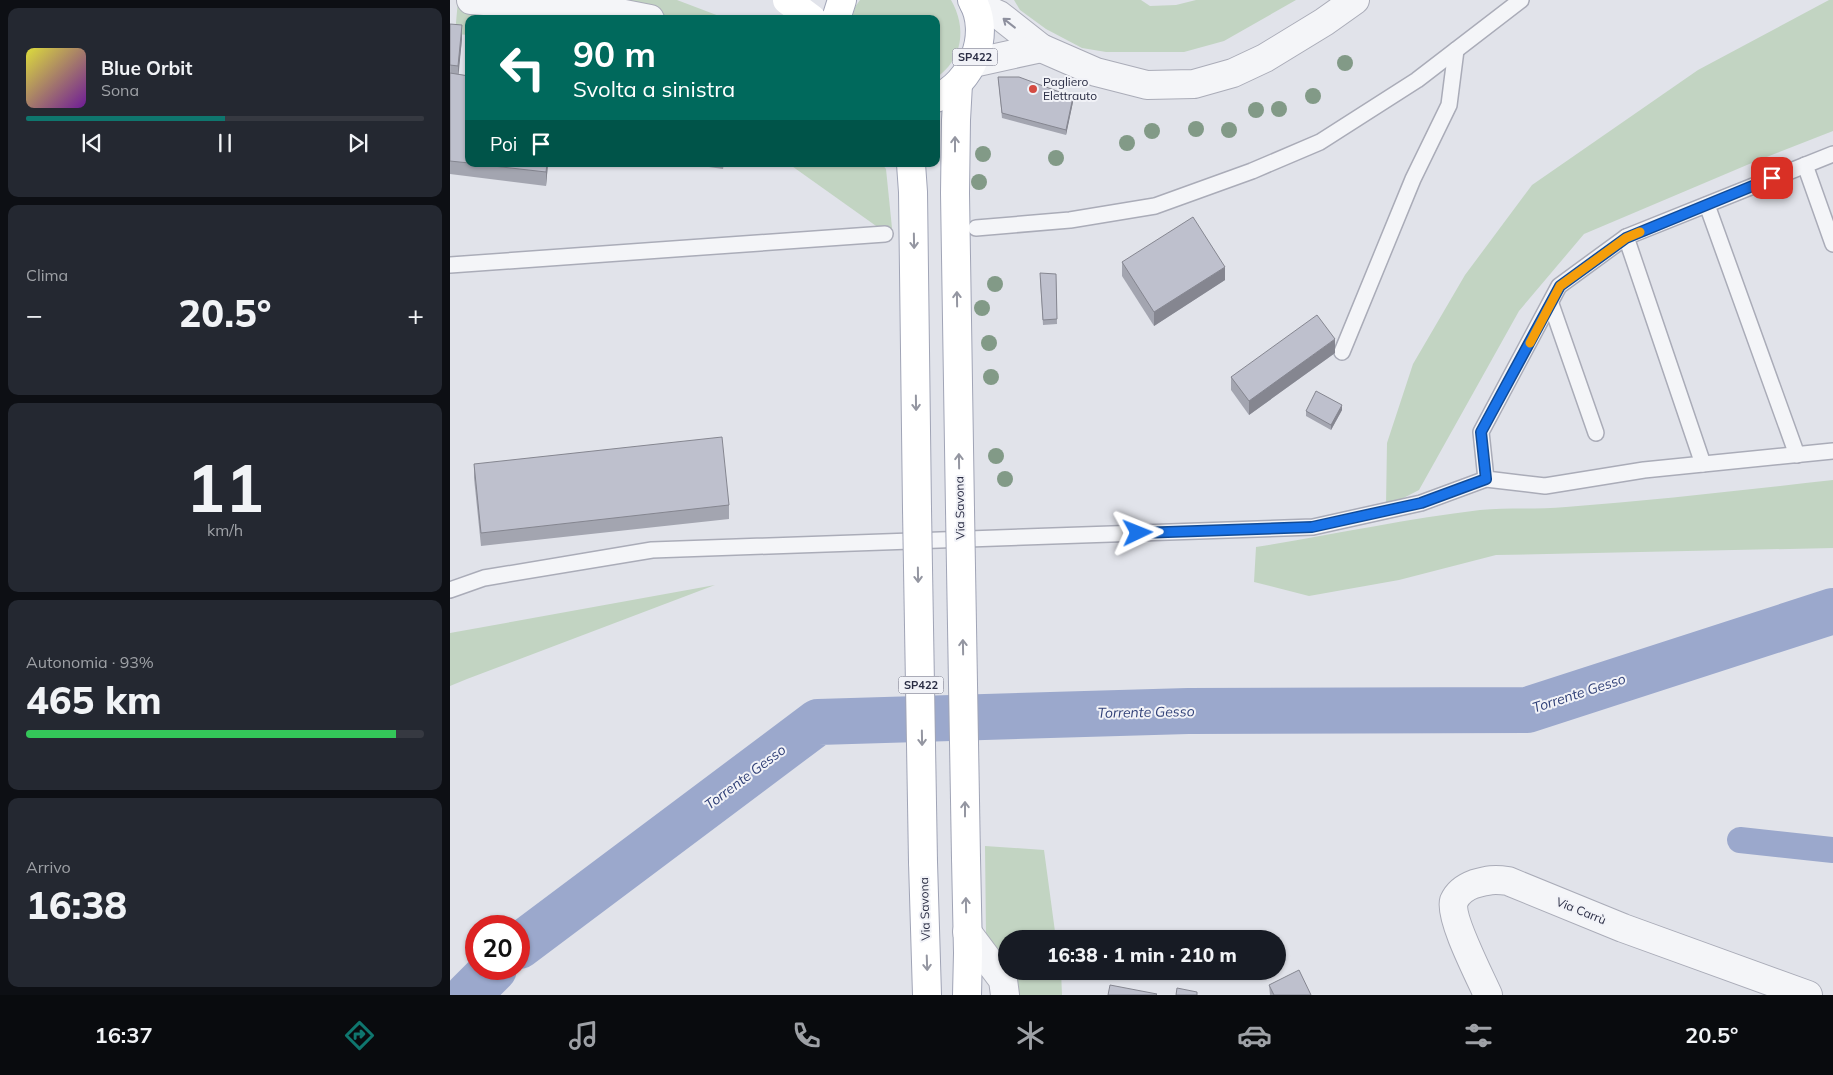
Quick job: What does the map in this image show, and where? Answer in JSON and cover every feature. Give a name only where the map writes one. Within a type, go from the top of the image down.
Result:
[{"type":"main road","points":[[787,0],[807,15]]},
{"type":"main road","points":[[837,15],[842,0]]},
{"type":"main road","name":"SP422","points":[[956,82],[979,44],[979,23],[973,2]]},
{"type":"main road","name":"Via Savona","points":[[956,82],[955,193],[968,953],[967,995]]},
{"type":"main road","name":"Via Savona","points":[[912,167],[923,862],[927,995]]},
{"type":"street","points":[[471,0],[604,10],[630,15]]},
{"type":"street","points":[[973,2],[999,15],[1041,48],[1096,72],[1147,85],[1194,84],[1233,73],[1265,58],[1324,22],[1355,0]]},
{"type":"street","points":[[956,82],[1041,48]]},
{"type":"street","name":"Via Carrù","points":[[1488,995],[1454,919],[1454,902],[1459,893],[1470,886],[1492,878],[1508,881],[1623,928],[1808,995]]},
{"type":"street","points":[[967,932],[1003,980],[1005,995]]},
{"type":"lane","points":[[976,228],[1070,220],[1155,206],[1252,171],[1320,142],[1417,80],[1521,0]]},
{"type":"lane","points":[[1342,352],[1413,178],[1449,105],[1456,50]]},
{"type":"lane","points":[[1486,479],[1481,432],[1560,286],[1626,238],[1833,154]]},
{"type":"lane","points":[[1805,165],[1833,244]]},
{"type":"lane","points":[[1707,205],[1797,455]]},
{"type":"lane","points":[[450,266],[885,234]]},
{"type":"lane","points":[[1626,238],[1703,464]]},
{"type":"lane","points":[[1550,304],[1596,433]]},
{"type":"lane","points":[[450,590],[484,578],[652,550],[1312,527],[1421,503],[1486,479],[1545,486],[1644,470],[1833,451]]},
{"type":"green space","points":[[458,0],[677,0],[716,15],[465,15],[465,35],[455,34]]},
{"type":"green space","points":[[860,0],[951,0],[959,21],[960,32],[960,42],[952,62],[940,74],[940,15],[853,15],[855,7]]},
{"type":"green space","points":[[1014,0],[1141,0],[1150,6],[1176,5],[1196,0],[1296,0],[1224,41],[1184,52],[1106,52],[1082,48],[1046,29],[1020,10]]},
{"type":"green space","points":[[1829,0],[1833,0],[1833,131],[1754,162],[1584,234],[1519,311],[1419,490],[1386,507],[1387,443],[1413,364],[1465,275],[1532,185],[1698,70]]},
{"type":"green space","points":[[793,167],[884,167],[893,238]]},
{"type":"green space","points":[[1833,480],[1833,548],[1496,555],[1399,580],[1309,596],[1254,582],[1256,547],[1396,522],[1480,510],[1555,508],[1700,495]]},
{"type":"green space","points":[[715,585],[467,679],[450,686],[450,633]]},
{"type":"green space","points":[[985,846],[1044,850],[1055,930],[998,930],[998,950],[986,935]]},
{"type":"green space","points":[[1010,980],[1061,980],[1062,995],[1012,995]]},
{"type":"building","points":[[450,24],[462,25],[458,66],[450,65]]},
{"type":"building","points":[[450,73],[465,75],[465,163],[450,161]]},
{"type":"building","points":[[998,77],[1019,77],[1073,97],[1066,130],[1002,113]]},
{"type":"building","points":[[502,167],[547,167],[546,172]]},
{"type":"building","points":[[1193,217],[1225,267],[1154,312],[1122,262]]},
{"type":"building","points":[[1040,273],[1056,274],[1057,319],[1043,320]]},
{"type":"building","points":[[1317,315],[1335,339],[1249,401],[1231,377]]},
{"type":"building","points":[[1316,391],[1342,405],[1331,425],[1306,411]]},
{"type":"building","points":[[722,437],[729,505],[481,533],[474,464]]},
{"type":"building","points":[[1299,970],[1311,995],[1274,995],[1269,985],[1279,980],[1286,980],[1286,976]]},
{"type":"building","points":[[1110,985],[1157,994],[1108,995]]},
{"type":"building","points":[[1177,988],[1197,992],[1197,995],[1176,995]]},
{"type":"waterway","name":"Torrente Gesso","points":[[530,938],[818,722],[1188,711],[1527,710],[1833,611]]},
{"type":"waterway","points":[[1740,840],[1833,850]]},
{"type":"waterway","name":"Torrente Gesso","points":[[468,995],[483,980]]},
{"type":"slow traffic","points":[[1530,343],[1560,286],[1626,238],[1640,232]]},
{"type":"place","name":"Pagliero Elettrauto","points":[[1033,89]]},
{"type":"route","points":[[1138,533],[1312,527],[1421,503],[1486,479],[1481,432],[1560,286],[1626,238],[1772,178]]}]
